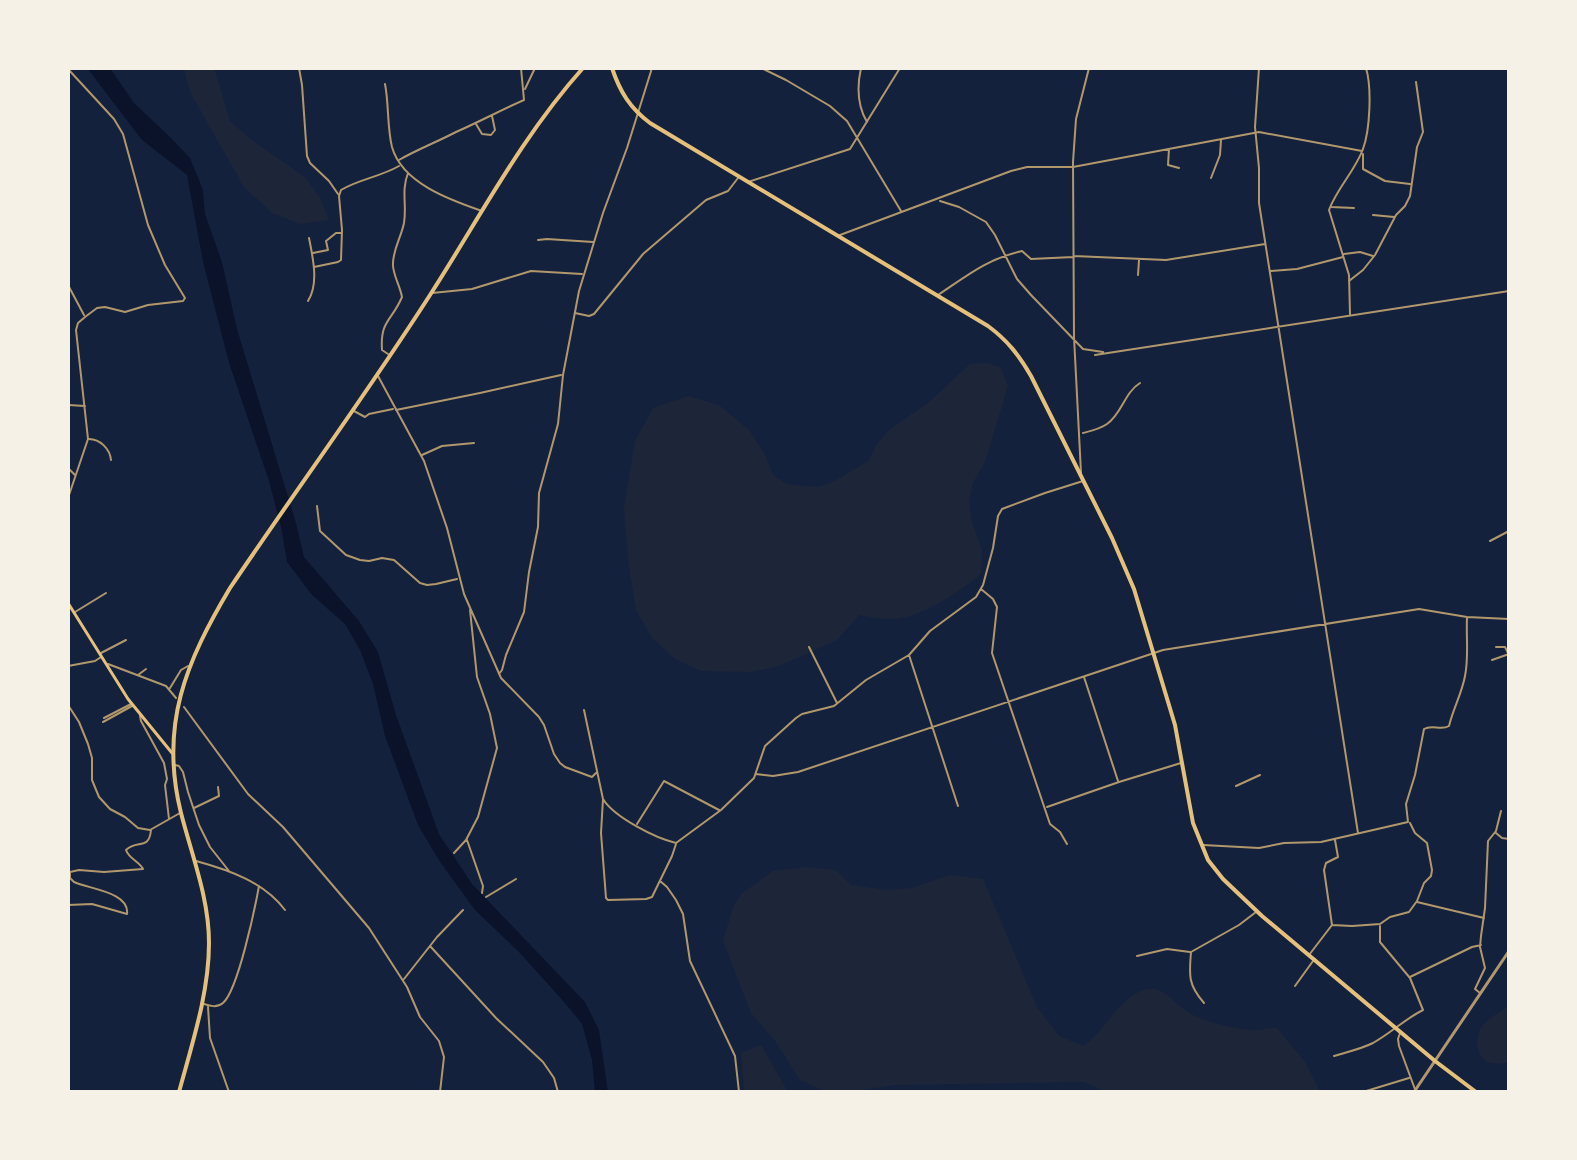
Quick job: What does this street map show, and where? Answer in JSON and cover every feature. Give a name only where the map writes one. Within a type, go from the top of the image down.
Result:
[{"type":"main road","points":[[179,1092],[201,1003],[209,943],[207,916],[181,813],[172,753],[180,697],[190,666],[209,622],[230,588],[390,356],[533,131],[583,68]]},
{"type":"main road","points":[[612,68],[625,99],[637,113],[662,132],[988,326],[1015,349],[1125,566],[1175,725],[1193,823],[1208,860],[1257,911],[1311,958],[1476,1092]]},
{"type":"main road","points":[[68,603],[132,704],[172,753]]},
{"type":"street","points":[[299,68],[307,156],[339,195]]},
{"type":"street","points":[[314,267],[340,262],[341,190],[382,175],[429,143],[524,100],[521,68]]},
{"type":"street","points":[[524,91],[535,68]]},
{"type":"street","points":[[499,674],[524,612],[538,527],[539,493],[558,424],[573,313],[652,68]]},
{"type":"street","points":[[761,68],[830,106],[847,121],[902,213]]},
{"type":"street","points":[[861,68],[858,94],[868,122]]},
{"type":"street","points":[[747,182],[850,149],[900,68]]},
{"type":"street","points":[[1081,474],[1075,342],[1073,167],[1076,119],[1089,68]]},
{"type":"street","points":[[1259,68],[1255,133],[1259,203],[1358,833]]},
{"type":"street","points":[[1350,316],[1349,281],[1330,217],[1330,207],[1362,152],[1369,103],[1366,68]]},
{"type":"street","points":[[68,69],[114,119],[123,134],[148,225],[165,265],[185,298],[183,301],[148,305],[125,312],[99,307],[78,323],[76,330],[88,439],[68,498]]},
{"type":"street","points":[[1349,281],[1374,256],[1410,196],[1417,147],[1423,132],[1416,82]]},
{"type":"street","points":[[385,84],[392,145],[400,163],[408,173],[440,195],[482,211]]},
{"type":"street","points":[[476,123],[482,134],[491,135],[495,130],[492,115]]},
{"type":"street","points":[[838,236],[1027,167],[1073,167],[1255,133],[1269,133],[1362,152]]},
{"type":"street","points":[[1211,178],[1220,155],[1221,139]]},
{"type":"street","points":[[1169,148],[1168,165],[1179,168]]},
{"type":"street","points":[[1362,152],[1363,169],[1384,181],[1411,184]]},
{"type":"street","points":[[390,356],[382,350],[382,333],[383,325],[402,297],[394,276],[393,262],[404,225],[403,192],[408,173]]},
{"type":"street","points":[[573,313],[594,314],[643,254],[706,200],[728,191],[739,177]]},
{"type":"street","points":[[939,199],[986,222],[1017,279],[1075,342],[1086,351],[1105,353]]},
{"type":"street","points":[[1330,207],[1354,208]]},
{"type":"street","points":[[1373,215],[1395,217]]},
{"type":"street","points":[[312,253],[328,250],[326,241],[336,233],[342,234]]},
{"type":"street","points":[[308,301],[313,289],[314,267],[309,238]]},
{"type":"street","points":[[538,240],[594,242]]},
{"type":"street","points":[[937,295],[981,266],[1022,251],[1031,259],[1176,260],[1265,244]]},
{"type":"street","points":[[1270,271],[1297,269],[1360,252],[1374,256]]},
{"type":"street","points":[[1138,275],[1139,259]]},
{"type":"street","points":[[431,293],[463,291],[531,271],[584,274]]},
{"type":"street","points":[[68,285],[85,317]]},
{"type":"street","points":[[1095,355],[1509,291]]},
{"type":"street","points":[[377,375],[422,455],[447,528],[459,579],[499,674],[539,717],[560,763],[592,777],[598,772]]},
{"type":"street","points":[[353,411],[365,417],[371,413],[563,375]]},
{"type":"street","points":[[1081,434],[1111,421],[1126,396],[1140,383]]},
{"type":"street","points":[[68,405],[85,406]]},
{"type":"street","points":[[88,439],[95,439],[104,445],[111,460]]},
{"type":"street","points":[[422,455],[442,446],[474,443]]},
{"type":"street","points":[[68,468],[75,475]]},
{"type":"street","points":[[676,843],[721,810],[756,774],[765,746],[796,718],[837,704],[866,680],[909,655],[930,631],[976,597],[981,589],[1002,509],[1084,481]]},
{"type":"street","points":[[317,506],[320,531],[346,555],[369,561],[382,558],[394,560],[420,583],[427,585],[459,579]]},
{"type":"street","points":[[1490,541],[1509,531]]},
{"type":"street","points":[[981,589],[997,607],[992,653],[1008,701],[1050,824],[1060,832],[1067,844]]},
{"type":"street","points":[[74,613],[106,593]]},
{"type":"street","points":[[454,853],[466,838],[481,808],[497,744],[476,670],[470,609]]},
{"type":"street","points":[[756,774],[773,776],[798,772],[1154,652],[1419,609],[1467,617],[1509,619]]},
{"type":"street","points":[[1332,925],[1380,924],[1390,917],[1407,913],[1431,876],[1427,843],[1408,822],[1406,804],[1424,729],[1449,726],[1467,661],[1467,617]]},
{"type":"street","points":[[68,666],[95,661],[126,640]]},
{"type":"street","points":[[809,647],[837,704]]},
{"type":"street","points":[[1492,660],[1509,654],[1505,647],[1496,647]]},
{"type":"street","points":[[909,655],[958,806]]},
{"type":"street","points":[[106,664],[166,686],[176,698]]},
{"type":"street","points":[[169,689],[181,670],[190,666]]},
{"type":"street","points":[[138,675],[146,669]]},
{"type":"street","points":[[1083,675],[1119,782]]},
{"type":"street","points":[[104,720],[132,704]]},
{"type":"street","points":[[68,705],[88,744],[92,758],[92,780],[99,797],[110,809],[138,828],[151,830],[181,813]]},
{"type":"street","points":[[184,707],[248,794],[283,827],[368,926],[403,980],[420,1017],[439,1041],[444,1057],[440,1092]]},
{"type":"street","points":[[584,710],[603,799],[601,833],[606,898],[650,898],[676,849],[676,843]]},
{"type":"street","points":[[141,715],[141,721],[164,763],[169,819]]},
{"type":"street","points":[[1045,808],[1182,763]]},
{"type":"street","points":[[173,764],[183,772],[193,809],[210,847],[229,871]]},
{"type":"street","points":[[1236,786],[1260,775]]},
{"type":"street","points":[[637,825],[664,781],[721,810]]},
{"type":"street","points":[[193,809],[219,796],[218,787]]},
{"type":"street","points":[[603,799],[637,825],[676,843]]},
{"type":"street","points":[[1481,994],[1475,989],[1485,968],[1481,945],[1488,841],[1501,811]]},
{"type":"street","points":[[1201,845],[1259,848],[1284,843],[1321,842],[1408,822]]},
{"type":"street","points":[[68,905],[92,904],[127,914],[125,902],[107,892],[78,884],[70,878],[70,872],[143,869],[129,857],[126,850],[129,846],[149,840],[151,830]]},
{"type":"street","points":[[1494,832],[1509,839]]},
{"type":"street","points":[[466,838],[483,886],[482,893]]},
{"type":"street","points":[[1295,986],[1332,925],[1324,870],[1326,863],[1338,857],[1335,839]]},
{"type":"street","points":[[195,861],[229,871],[259,886],[285,910]]},
{"type":"street","points":[[486,897],[516,879]]},
{"type":"street","points":[[660,881],[683,914],[690,961],[735,1056],[739,1092]]},
{"type":"street","points":[[201,1003],[208,1006],[223,1004],[237,973],[255,913],[259,886]]},
{"type":"street","points":[[1416,902],[1484,918]]},
{"type":"street","points":[[403,980],[463,910]]},
{"type":"street","points":[[1137,956],[1167,949],[1191,952],[1257,911]]},
{"type":"street","points":[[1334,1056],[1370,1044],[1398,1030],[1406,1019],[1423,1010],[1409,977],[1380,942],[1380,924]]},
{"type":"street","points":[[1409,977],[1481,945]]},
{"type":"street","points":[[430,946],[496,1018],[543,1062],[552,1074],[558,1092]]},
{"type":"street","points":[[1415,1091],[1509,951]]},
{"type":"street","points":[[1191,952],[1189,979],[1204,1003]]},
{"type":"street","points":[[208,1006],[210,1038],[229,1092]]},
{"type":"street","points":[[1398,1030],[1399,1046],[1415,1091]]},
{"type":"street","points":[[1363,1092],[1411,1078]]},
{"type":"shaded area","points":[[87,68],[110,68],[134,103],[190,158],[203,190],[205,214],[222,262],[237,329],[304,557],[359,621],[378,652],[396,715],[439,834],[472,884],[585,1002],[599,1030],[608,1092],[595,1092],[592,1060],[582,1024],[519,952],[475,910],[418,825],[385,736],[373,684],[360,650],[345,624],[312,595],[287,562],[269,481],[229,363],[203,262],[187,175],[142,140]]},
{"type":"shaded area","points":[[184,68],[214,68],[230,121],[306,178],[320,198],[329,220],[300,224],[272,213],[244,187],[190,92]]},
{"type":"shaded area","points":[[988,363],[1001,368],[1008,386],[985,462],[973,483],[969,501],[971,519],[982,550],[981,574],[926,610],[891,619],[859,615],[837,640],[779,666],[751,672],[701,671],[675,659],[652,638],[636,610],[624,508],[635,441],[653,408],[688,396],[719,405],[749,430],[764,453],[773,475],[789,485],[818,487],[835,481],[868,461],[890,429],[928,403],[970,364]]},
{"type":"shaded area","points":[[805,867],[836,870],[851,885],[887,890],[912,888],[950,875],[983,879],[1037,1007],[1059,1036],[1083,1046],[1132,996],[1155,989],[1194,1016],[1212,1022],[1252,1030],[1277,1028],[1305,1062],[1320,1092],[1106,1092],[1084,1082],[895,1085],[827,1092],[800,1080],[776,1042],[751,1013],[723,941],[733,907],[741,894],[773,871]]},
{"type":"shaded area","points":[[1509,1006],[1509,1063],[1490,1063],[1481,1056],[1478,1034],[1486,1022]]},
{"type":"shaded area","points":[[761,1045],[788,1092],[744,1092],[741,1053]]}]
